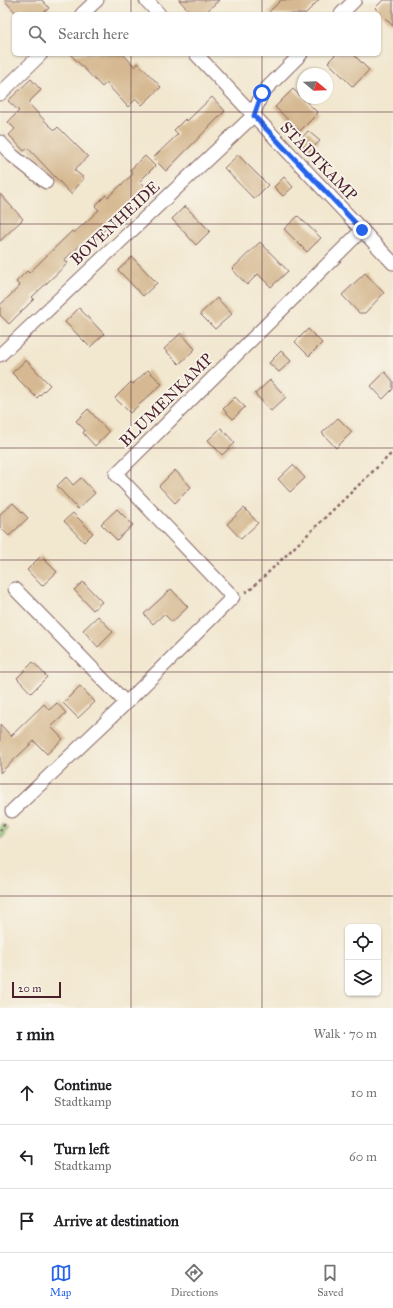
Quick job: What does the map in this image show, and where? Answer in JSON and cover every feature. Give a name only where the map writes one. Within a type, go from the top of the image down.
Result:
[{"type":"street","points":[[84,12],[97,0]]},
{"type":"street","points":[[146,0],[157,12]]},
{"type":"street","points":[[343,12],[355,0]]},
{"type":"street","points":[[0,94],[39,56]]},
{"type":"street","name":"STADTKAMP","points":[[198,56],[393,263]]},
{"type":"street","points":[[254,116],[262,93],[299,56]]},
{"type":"street","name":"BOVENHEIDE","points":[[0,356],[254,116]]},
{"type":"street","points":[[0,142],[13,156],[46,182]]},
{"type":"street","name":"BLUMENKAMP","points":[[233,597],[116,474],[362,230]]},
{"type":"street","points":[[15,589],[126,703]]},
{"type":"street","points":[[12,811],[126,703],[233,597]]},
{"type":"path","points":[[233,597],[249,591],[393,452]]},
{"type":"green space","points":[[2,823],[8,829],[0,840],[0,826]]},
{"type":"building","points":[[4,0],[42,0],[49,8],[44,12],[15,12]]},
{"type":"building","points":[[179,0],[219,0],[206,12],[190,12]]},
{"type":"building","points":[[281,0],[319,0],[307,12],[269,12]]},
{"type":"building","points":[[383,0],[393,0],[393,26],[381,14],[381,12],[375,8]]},
{"type":"building","points":[[72,56],[125,56],[135,67],[138,63],[161,87],[142,105],[136,99],[128,107],[106,83],[102,87]]},
{"type":"building","points":[[334,56],[355,56],[369,70],[353,87],[328,62]]},
{"type":"building","points":[[31,79],[41,90],[28,103],[50,126],[55,130],[58,127],[88,157],[74,170],[84,178],[71,194],[28,148],[24,151],[9,135],[15,129],[8,122],[19,111],[8,101]]},
{"type":"building","points":[[293,89],[297,93],[297,104],[309,104],[318,113],[300,131],[275,107]]},
{"type":"building","points":[[212,97],[225,111],[166,171],[153,158],[178,134],[174,130],[185,119],[187,121]]},
{"type":"building","points":[[308,131],[320,141],[309,151],[299,141]]},
{"type":"building","points":[[238,155],[268,185],[254,199],[224,168]]},
{"type":"building","points":[[145,156],[155,166],[140,181],[146,187],[87,248],[83,243],[64,260],[68,263],[32,297],[34,299],[9,324],[0,315],[0,305],[20,286],[16,282],[27,271],[29,273],[72,231],[74,233],[99,210],[95,206],[106,195],[108,197],[133,174],[130,170]]},
{"type":"building","points":[[284,177],[293,187],[283,196],[274,187]]},
{"type":"building","points":[[0,194],[23,219],[0,241]]},
{"type":"building","points":[[185,206],[210,231],[196,245],[172,219]]},
{"type":"building","points":[[298,216],[321,238],[307,252],[284,229]]},
{"type":"building","points":[[260,242],[288,271],[271,287],[258,274],[247,285],[232,269]]},
{"type":"building","points":[[132,257],[157,283],[143,296],[118,270]]},
{"type":"building","points":[[365,273],[384,293],[365,313],[359,313],[342,295]]},
{"type":"building","points":[[217,298],[232,314],[215,329],[200,314]]},
{"type":"building","points":[[79,308],[104,334],[90,347],[65,322]]},
{"type":"building","points":[[308,329],[322,343],[309,356],[295,342]]},
{"type":"building","points":[[181,333],[195,349],[179,364],[164,349]]},
{"type":"building","points":[[281,351],[291,361],[279,372],[269,363]]},
{"type":"building","points":[[26,360],[50,385],[37,398],[12,373]]},
{"type":"building","points":[[148,370],[162,384],[130,413],[115,398],[131,382],[133,384]]},
{"type":"building","points":[[385,372],[393,381],[393,389],[383,399],[371,386]]},
{"type":"building","points":[[270,380],[286,397],[271,411],[255,394]]},
{"type":"building","points":[[235,397],[245,407],[233,419],[223,409]]},
{"type":"building","points":[[88,409],[109,432],[95,446],[83,433],[85,430],[76,421]]},
{"type":"building","points":[[338,418],[352,432],[336,448],[322,433]]},
{"type":"building","points":[[221,428],[235,443],[222,455],[208,440]]},
{"type":"building","points":[[293,465],[305,478],[290,492],[278,479]]},
{"type":"building","points":[[175,470],[191,487],[175,503],[159,486]]},
{"type":"building","points":[[66,477],[73,485],[81,478],[95,493],[78,509],[57,486]]},
{"type":"building","points":[[13,503],[28,518],[9,536],[0,527],[0,514]]},
{"type":"building","points":[[244,508],[258,523],[241,539],[227,524]]},
{"type":"building","points":[[117,509],[133,525],[117,540],[101,524]]},
{"type":"building","points":[[73,513],[93,533],[84,542],[64,521]]},
{"type":"building","points":[[41,556],[57,572],[42,586],[27,570]]},
{"type":"building","points":[[83,582],[102,602],[93,610],[74,590]]},
{"type":"building","points":[[171,589],[188,607],[172,622],[164,614],[153,624],[144,614]]},
{"type":"building","points":[[98,616],[113,632],[98,647],[83,630]]},
{"type":"building","points":[[33,662],[47,677],[31,693],[17,678]]},
{"type":"building","points":[[80,686],[95,702],[78,718],[63,703]]},
{"type":"building","points":[[57,703],[66,713],[51,727],[63,739],[47,754],[34,741],[0,773],[0,724],[11,736],[44,704],[49,710]]},
{"type":"route","points":[[262,93],[254,116],[362,230]]}]
